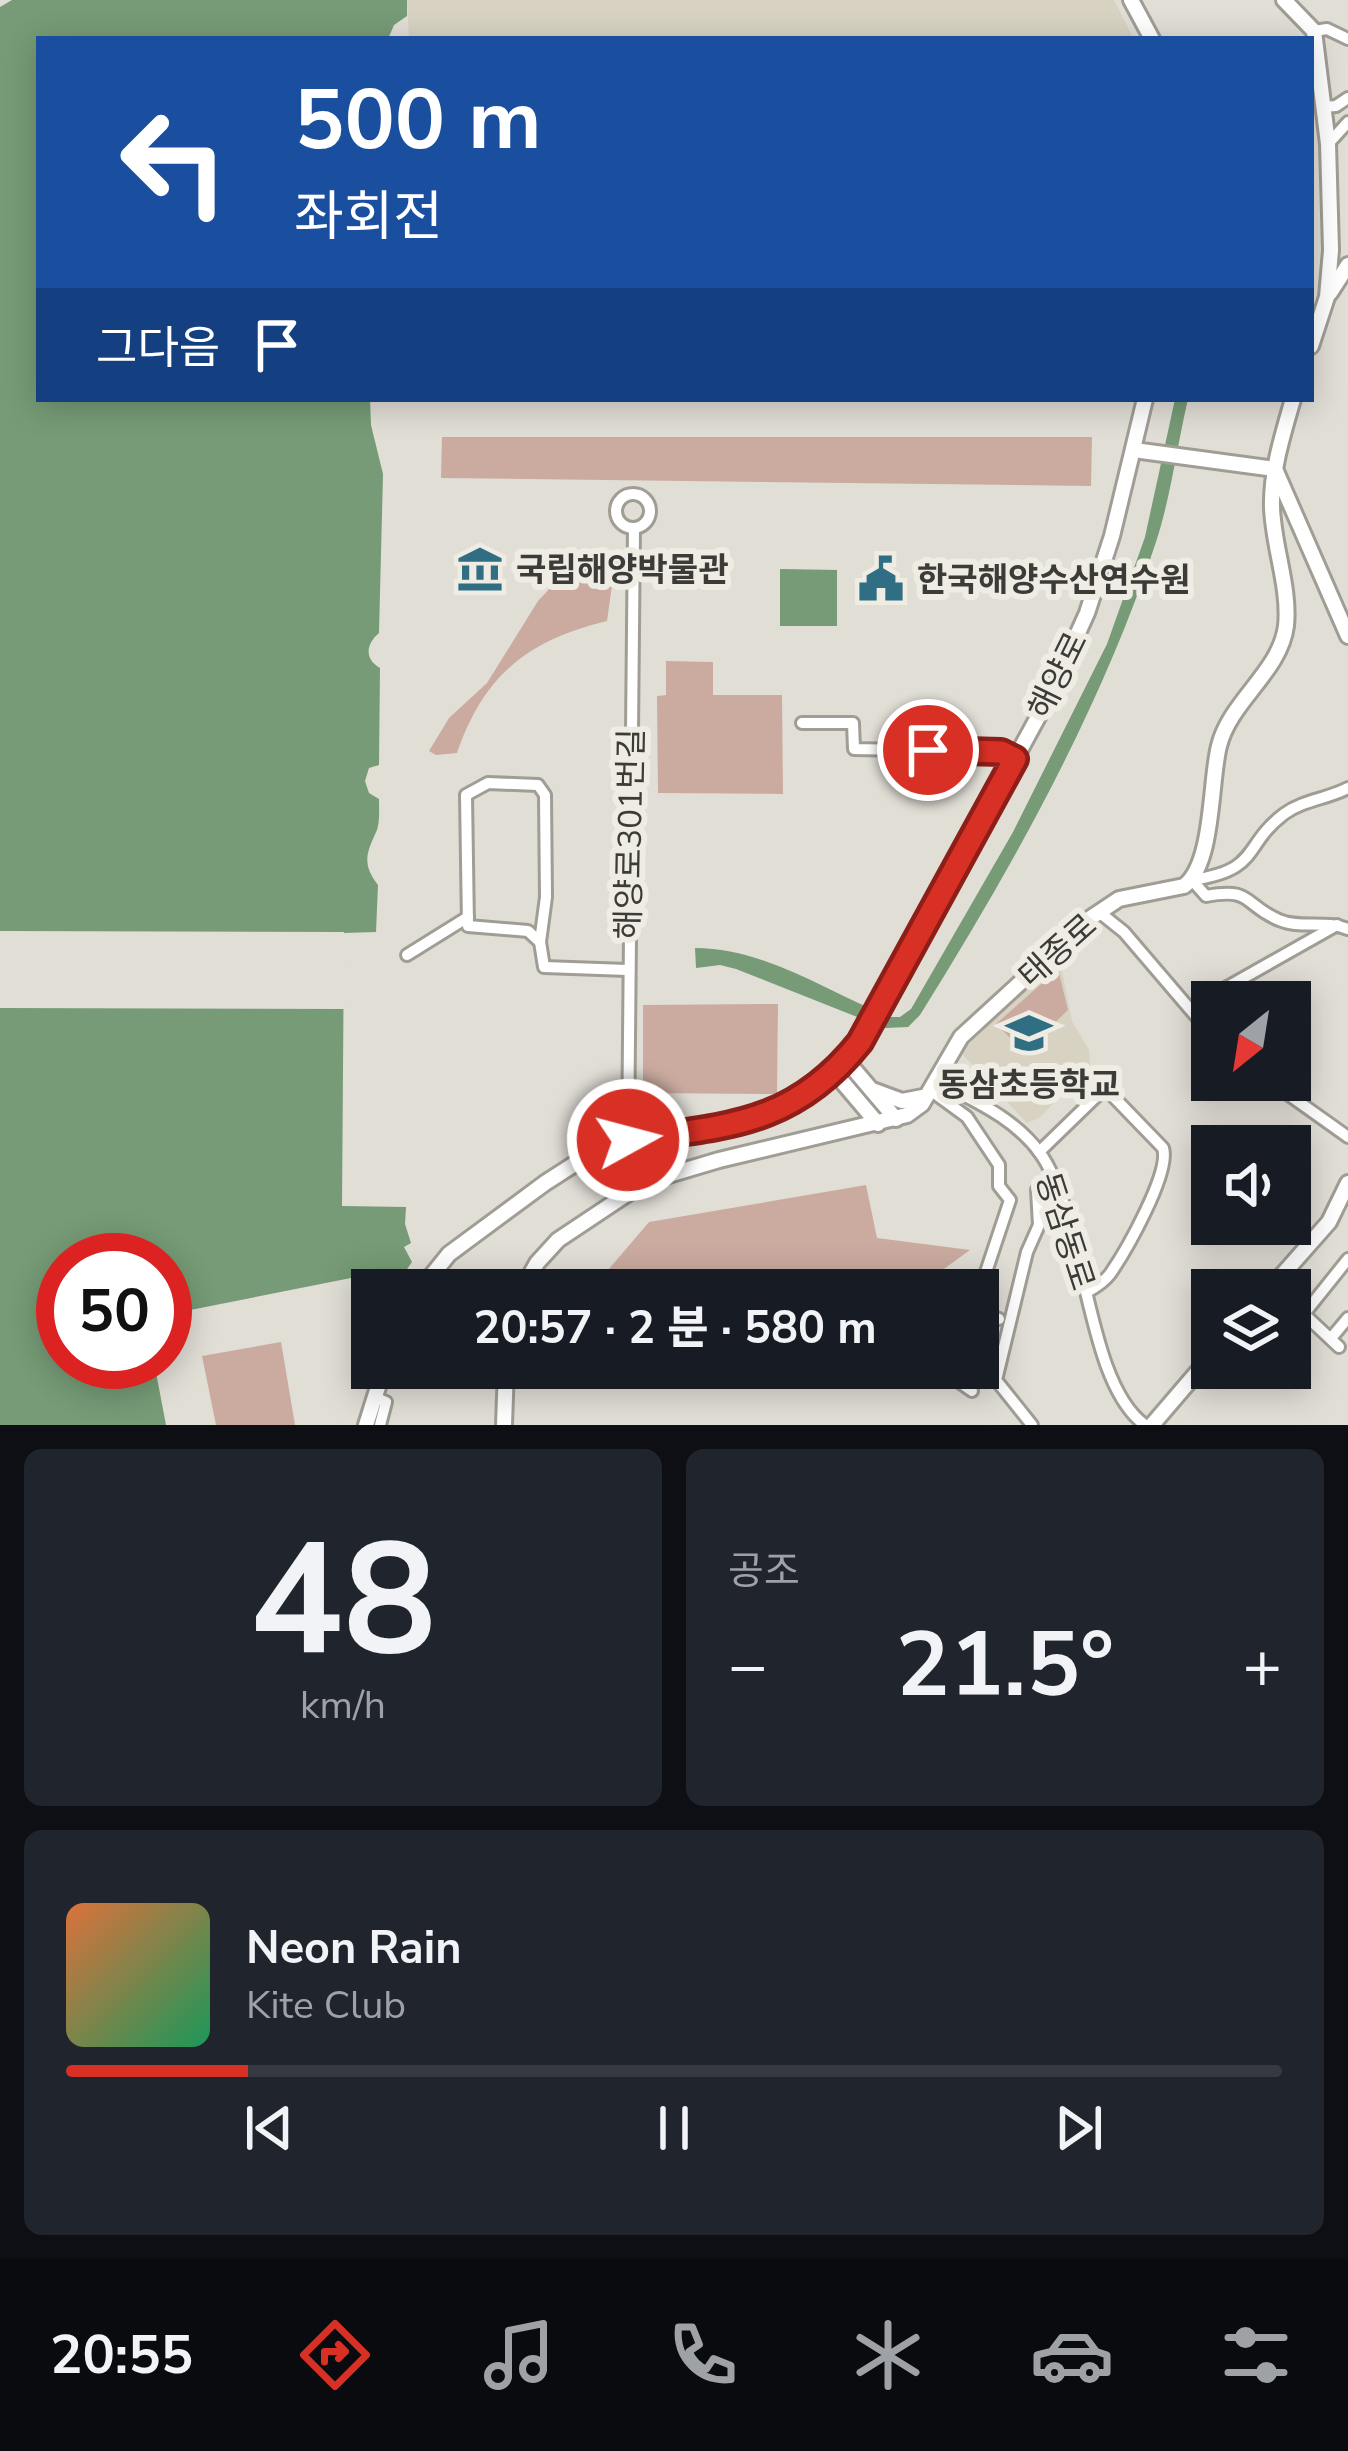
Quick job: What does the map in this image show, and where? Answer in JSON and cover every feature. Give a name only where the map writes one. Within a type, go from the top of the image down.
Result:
[{"type":"main road","points":[[1132,0],[1150,36]]},
{"type":"main road","points":[[1284,0],[1315,31],[1328,143],[1328,297]]},
{"type":"main road","points":[[1331,229],[1348,242]]},
{"type":"main road","points":[[1314,337],[1348,260],[1331,250]]},
{"type":"main road","name":"해양로","points":[[436,1269],[448,1254],[544,1183],[602,1147],[748,1121],[794,1104],[846,1060],[888,993],[1015,759],[1087,613],[1144,402]]},
{"type":"main road","points":[[1192,880],[1202,849],[1220,741],[1279,649],[1286,625],[1272,505],[1275,469],[1292,402]]},
{"type":"main road","points":[[1134,450],[1275,469]]},
{"type":"main road","points":[[1275,469],[1348,636]]},
{"type":"main road","name":"태종로","points":[[534,1269],[558,1240],[646,1182],[907,1115],[931,1088],[961,1037],[1099,912],[1119,899],[1184,886],[1192,880]]},
{"type":"main road","points":[[846,1060],[896,1119]]},
{"type":"main road","points":[[834,1072],[878,1124]]},
{"type":"main road","points":[[871,1089],[902,1100],[931,1088]]},
{"type":"main road","points":[[834,1133],[853,1119],[856,1097]]},
{"type":"main road","points":[[1295,1269],[1329,1222],[1348,1183]]},
{"type":"main road","points":[[1148,1425],[1191,1377]]},
{"type":"main road","points":[[367,1425],[379,1389]]},
{"type":"main road","points":[[504,1425],[505,1389]]},
{"type":"street","points":[[1315,31],[1334,31],[1348,39]]},
{"type":"street","points":[[1324,107],[1348,98]]},
{"type":"street","points":[[1328,143],[1348,122]]},
{"type":"street","name":"해양로301번길","points":[[628,1140],[634,528]]},
{"type":"street","points":[[802,723],[853,724],[854,749],[1001,752],[1015,759]]},
{"type":"street","points":[[545,921],[528,931],[468,926],[466,795],[488,783],[538,785],[545,795],[545,921],[540,942],[544,968],[627,970]]},
{"type":"street","points":[[1342,927],[1282,922],[1244,895],[1206,896],[1192,880],[1243,863],[1287,811],[1348,788]]},
{"type":"street","points":[[1202,849],[1221,873]]},
{"type":"street","points":[[1099,912],[1124,932],[1191,1010]]},
{"type":"street","points":[[407,955],[468,916]]},
{"type":"street","points":[[1240,981],[1342,927]]},
{"type":"street","points":[[528,931],[540,942]]},
{"type":"street","points":[[931,1088],[968,1117],[999,1165],[999,1186],[1010,1200],[987,1269]]},
{"type":"street","name":"동삼동로","points":[[931,1088],[992,1109],[1039,1152],[1052,1174],[1120,1396],[1130,1414],[1148,1425]]},
{"type":"street","points":[[1039,1152],[1105,1088],[1163,1148],[1164,1168],[1113,1268],[1087,1292]]},
{"type":"street","points":[[1297,1101],[1348,1137]]},
{"type":"street","points":[[1032,1425],[996,1380],[1027,1252],[1039,1226],[1036,1190],[1052,1174]]},
{"type":"street","points":[[1311,1305],[1348,1259]]},
{"type":"street","points":[[1311,1320],[1336,1342],[1348,1318]]},
{"type":"street","points":[[377,1398],[386,1402],[380,1425]]},
{"type":"shaded area","points":[[12,0],[407,0],[407,16],[394,25],[389,36],[36,36],[36,402],[370,402],[383,474],[379,633],[369,651],[380,668],[379,765],[369,768],[365,781],[369,793],[379,799],[378,826],[367,858],[378,885],[376,932],[344,933],[342,1206],[406,1207],[411,1243],[404,1247],[412,1262],[407,1269],[351,1269],[351,1278],[192,1310],[192,1233],[36,1233],[36,1389],[159,1389],[166,1425],[0,1425],[0,7]]},
{"type":"shaded area","points":[[407,0],[1114,0],[1132,36],[409,36]]},
{"type":"shaded area","points":[[1174,402],[1187,402],[1156,542],[1082,726],[988,902],[920,1015],[908,1027],[885,1028],[736,969],[696,968],[695,948],[721,950],[771,963],[890,1017],[911,1009],[1013,832],[1107,644],[1145,537]]},
{"type":"shaded area","points":[[442,437],[1092,437],[1091,486],[441,478]]},
{"type":"shaded area","points":[[604,552],[615,564],[607,621],[554,639],[512,665],[481,702],[457,753],[429,751],[449,718],[487,683],[538,601],[565,572]]},
{"type":"shaded area","points":[[780,569],[837,570],[837,626],[780,626]]},
{"type":"shaded area","points":[[666,661],[713,662],[713,695],[782,695],[783,794],[658,793],[657,696],[666,695]]},
{"type":"shaded area","name":"동삼초등학교","points":[[1060,961],[1072,1021],[1089,1050],[1090,1067],[1039,1118],[1027,1123],[961,1053],[965,1044]]},
{"type":"shaded area","points":[[1058,969],[1068,1010],[1025,1052],[996,1024]]},
{"type":"shaded area","points":[[778,1004],[777,1094],[643,1093],[643,1005]]},
{"type":"shaded area","points":[[866,1185],[877,1238],[970,1250],[944,1269],[609,1269],[649,1222]]},
{"type":"shaded area","points":[[281,1342],[295,1425],[216,1425],[202,1356]]},
{"type":"pier","points":[[0,931],[344,932],[345,1009],[0,1008]]},
{"type":"place","name":"국립해양박물관","points":[[480,569]]},
{"type":"place","name":"한국해양수산연수원","points":[[881,579]]},
{"type":"place","name":"동삼초등학교","points":[[1029,1033]]},
{"type":"route","points":[[628,1140],[748,1121],[794,1104],[825,1081],[860,1042],[1015,759],[1001,752],[928,750]]}]
